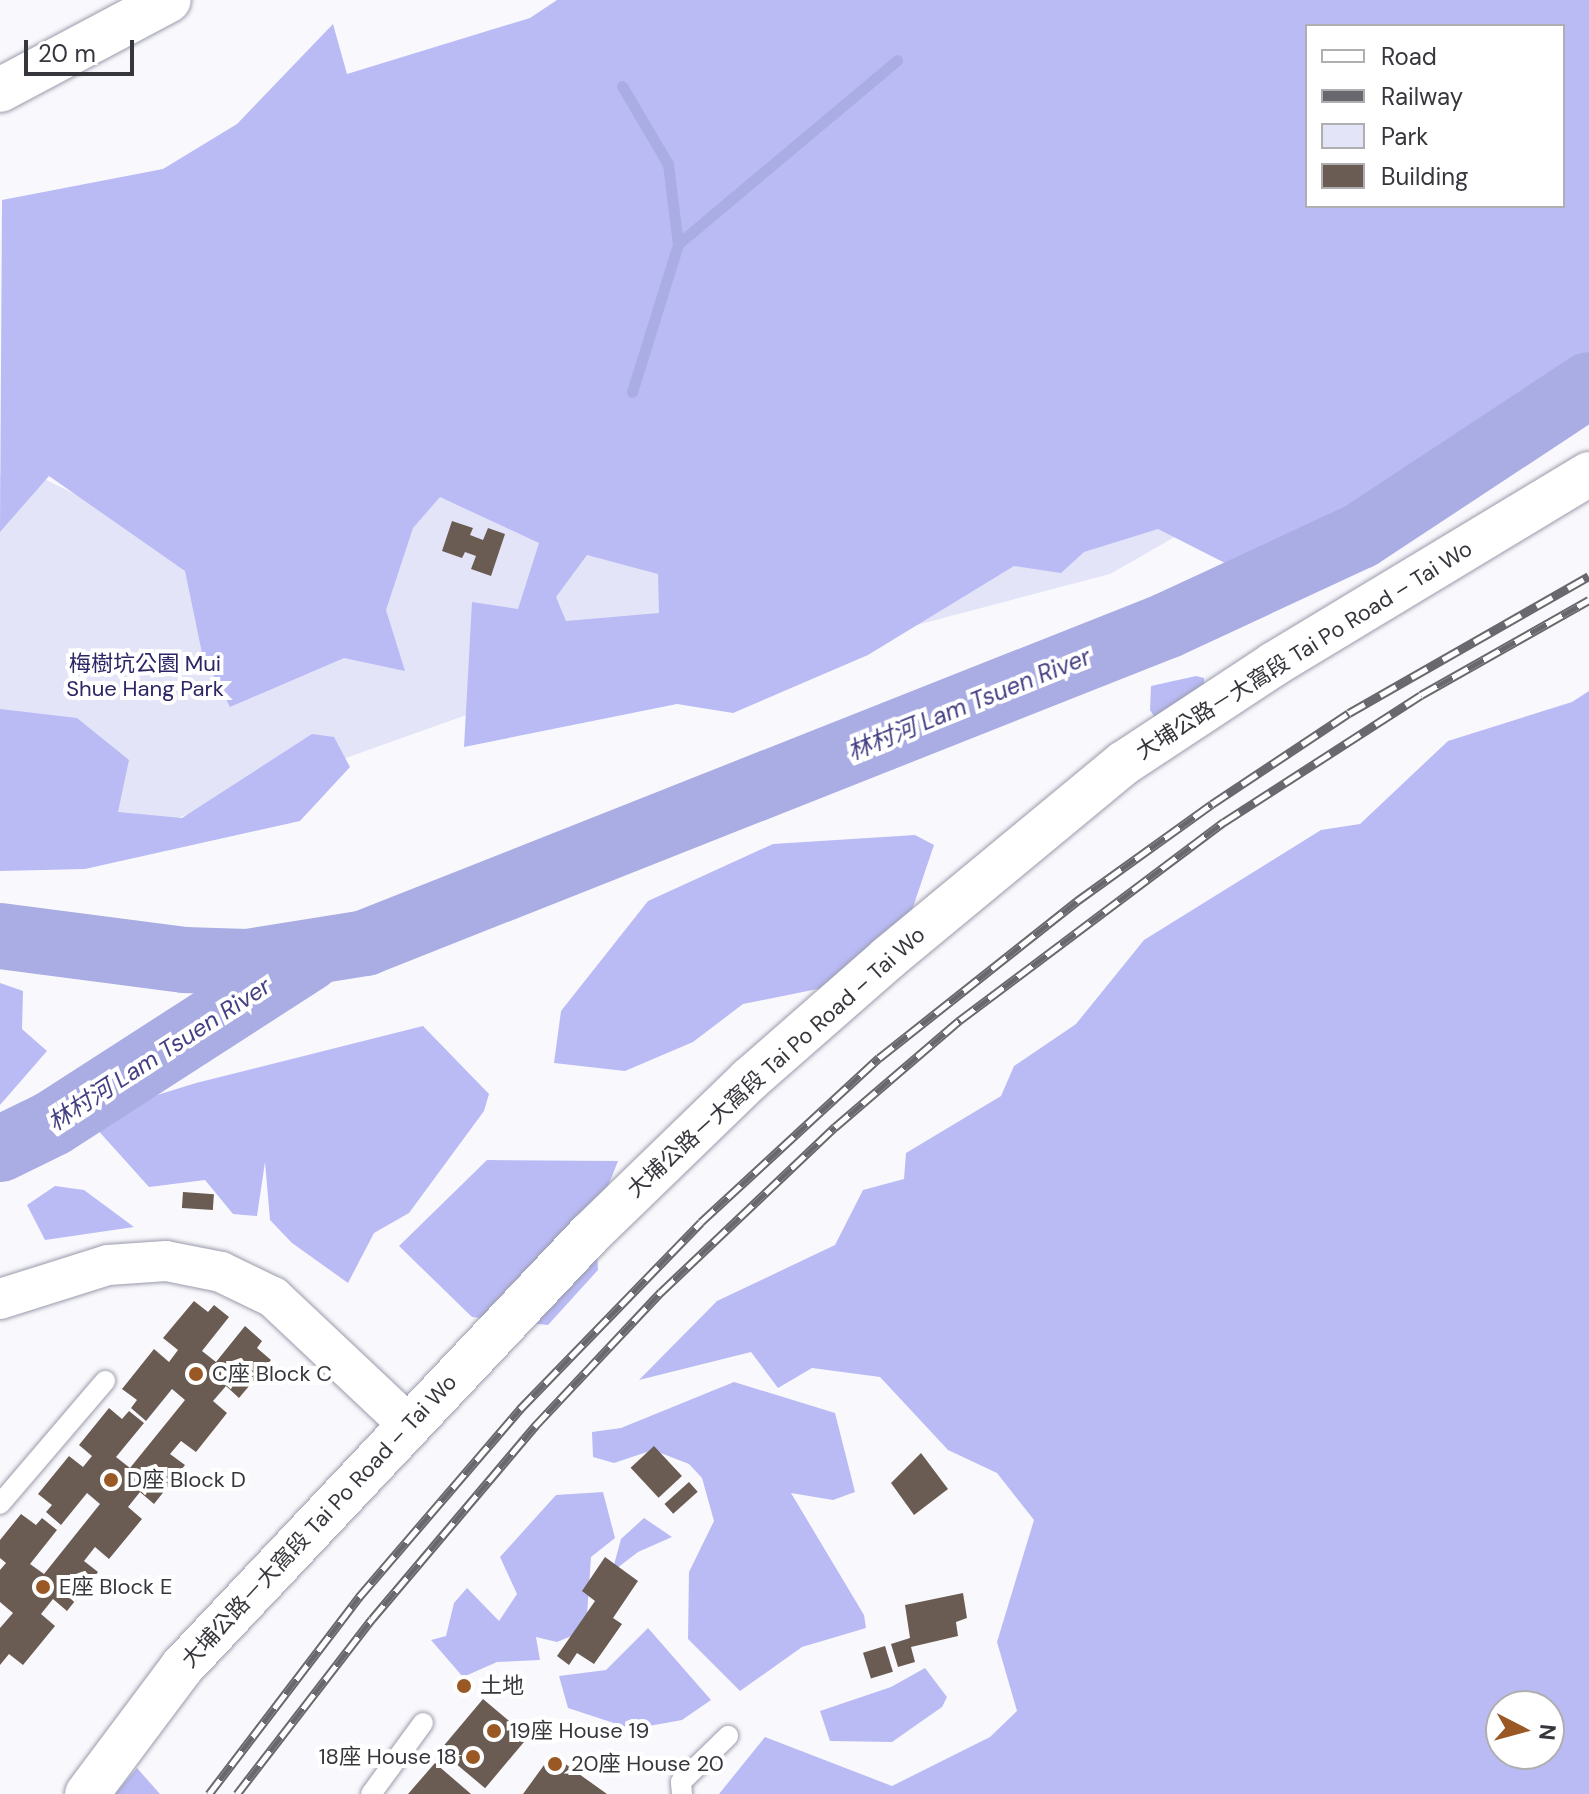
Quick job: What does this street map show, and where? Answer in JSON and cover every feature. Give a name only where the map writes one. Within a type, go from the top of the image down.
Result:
[{"type":"main road","points":[[0,90],[169,0]]},
{"type":"main road","name":"大埔公路－大窩段 Tai Po Road – Tai Wo","points":[[87,1794],[182,1667],[589,1235],[750,1079],[1055,815],[1220,698],[1589,474]]},
{"type":"street","points":[[0,1299],[108,1265],[166,1261],[221,1272],[273,1297],[409,1425]]},
{"type":"lane","points":[[0,1504],[105,1381]]},
{"type":"lane","points":[[371,1794],[423,1723]]},
{"type":"lane","points":[[682,1794],[681,1782],[728,1736]]},
{"type":"green space","name":"梅樹坑公園 Mui Shue Hang Park","points":[[1554,208],[1565,208],[1589,228],[1390,414],[1110,574],[739,672],[646,651],[40,867],[0,861],[0,476],[28,471],[152,532],[397,470]]},
{"type":"shaded area","points":[[557,0],[1589,0],[1589,355],[1546,394],[1387,494],[1225,563],[1158,529],[1084,552],[1061,573],[1014,566],[868,655],[733,713],[677,704],[464,747],[472,602],[518,609],[539,543],[440,497],[413,528],[386,610],[405,671],[344,658],[230,707],[202,653],[185,571],[49,476],[0,532],[2,200],[163,169],[237,124],[333,24],[347,74],[530,18]],"holes":[[[587,555],[658,574],[659,613],[566,621],[556,597]]]},
{"type":"shaded area","points":[[1196,676],[1204,678],[1204,702],[1167,736],[1150,710],[1151,686]]},
{"type":"shaded area","points":[[1589,691],[1589,1794],[719,1794],[765,1737],[892,1786],[990,1737],[1017,1711],[997,1642],[1034,1520],[997,1473],[948,1450],[880,1377],[812,1368],[778,1388],[751,1352],[639,1380],[717,1301],[835,1245],[863,1190],[904,1179],[906,1153],[1001,1096],[1014,1066],[1076,1024],[1144,940],[1321,830],[1360,824],[1448,741],[1572,702]]},
{"type":"shaded area","points":[[0,709],[77,718],[129,760],[118,812],[182,818],[312,734],[334,737],[350,767],[300,821],[85,869],[0,871]]},
{"type":"shaded area","points":[[915,835],[934,845],[912,910],[842,984],[743,1004],[693,1042],[625,1071],[554,1063],[561,1011],[648,901],[773,844]]},
{"type":"shaded area","points":[[0,983],[23,991],[22,1029],[47,1051],[0,1105]]},
{"type":"shaded area","points":[[423,1026],[489,1094],[484,1111],[409,1213],[374,1233],[348,1283],[292,1243],[270,1220],[265,1162],[257,1216],[233,1214],[205,1180],[149,1187],[86,1117],[196,1083]]},
{"type":"shaded area","points":[[487,1160],[618,1161],[595,1219],[598,1270],[548,1325],[472,1317],[399,1246]]},
{"type":"shaded area","points":[[55,1186],[84,1190],[134,1227],[45,1240],[27,1205]]},
{"type":"shaded area","points":[[734,1382],[835,1413],[855,1492],[833,1500],[791,1493],[864,1615],[866,1628],[802,1647],[740,1691],[688,1639],[689,1572],[714,1521],[702,1478],[689,1464],[653,1450],[614,1463],[593,1457],[592,1432],[621,1428]]},
{"type":"shaded area","points":[[603,1492],[615,1538],[591,1557],[586,1630],[557,1642],[536,1637],[540,1660],[497,1662],[463,1677],[431,1640],[446,1636],[454,1603],[467,1588],[499,1621],[517,1594],[500,1557],[556,1495]]},
{"type":"shaded area","points":[[644,1518],[672,1537],[638,1552],[612,1572],[621,1539]]},
{"type":"shaded area","points":[[648,1628],[711,1700],[682,1720],[632,1729],[568,1708],[559,1676],[606,1670]]},
{"type":"shaded area","points":[[925,1668],[947,1697],[942,1707],[892,1742],[830,1741],[820,1711],[891,1687]]},
{"type":"shaded area","points":[[137,1768],[160,1794],[115,1794]]},
{"type":"building","points":[[452,521],[473,528],[470,535],[483,540],[488,528],[505,534],[491,576],[471,569],[476,556],[465,552],[462,558],[442,551]]},
{"type":"building","points":[[183,1192],[214,1194],[213,1210],[182,1208]]},
{"type":"building","points":[[194,1301],[208,1312],[214,1305],[229,1317],[202,1351],[216,1362],[245,1326],[262,1341],[257,1348],[271,1360],[239,1398],[226,1386],[213,1401],[227,1413],[196,1452],[181,1441],[170,1454],[185,1465],[154,1504],[140,1492],[128,1507],[142,1519],[109,1559],[95,1547],[84,1561],[98,1572],[67,1611],[53,1599],[41,1614],[55,1626],[23,1665],[9,1654],[0,1665],[0,1628],[13,1613],[0,1602],[0,1570],[6,1563],[0,1558],[0,1540],[21,1514],[36,1525],[42,1518],[57,1530],[30,1564],[44,1574],[100,1504],[87,1493],[61,1525],[46,1512],[52,1505],[38,1494],[69,1456],[83,1467],[92,1456],[79,1445],[109,1408],[122,1419],[129,1411],[144,1423],[116,1457],[130,1468],[185,1400],[172,1389],[146,1421],[131,1408],[137,1400],[122,1389],[154,1349],[169,1362],[178,1350],[163,1338]]},
{"type":"building","points":[[654,1446],[682,1476],[659,1498],[631,1468]]},
{"type":"building","points":[[921,1453],[948,1489],[914,1515],[891,1483]]},
{"type":"building","points":[[689,1482],[698,1492],[673,1514],[664,1504]]},
{"type":"building","points":[[605,1557],[638,1581],[613,1618],[622,1624],[594,1664],[577,1653],[569,1665],[557,1656],[595,1601],[582,1591]]},
{"type":"building","points":[[963,1593],[967,1618],[956,1622],[958,1636],[911,1647],[915,1662],[898,1667],[891,1644],[910,1638],[905,1605]]},
{"type":"building","points":[[885,1646],[893,1672],[871,1679],[863,1653]]},
{"type":"building","points":[[483,1699],[528,1737],[485,1788],[440,1750]]},
{"type":"building","name":"20座 House 20","points":[[552,1754],[579,1774],[607,1794],[523,1794]]},
{"type":"building","points":[[435,1763],[471,1794],[408,1794]]},
{"type":"waterway","points":[[632,392],[678,244],[897,60]]},
{"type":"waterway","points":[[622,86],[668,164],[678,244]]},
{"type":"waterway","name":"林村河 Lam Tsuen River","points":[[0,936],[184,960],[247,962],[365,943],[1166,626],[1360,536],[1589,385]]},
{"type":"waterway","name":"林村河 Lam Tsuen River","points":[[0,1149],[53,1123],[309,958]]},
{"type":"railway","points":[[209,1794],[359,1597],[520,1409],[701,1222],[879,1058],[1077,901],[1212,804],[1349,713],[1589,576]]},
{"type":"railway","points":[[237,1794],[372,1619],[535,1426],[661,1292],[835,1127],[960,1020],[1224,822],[1421,695],[1589,600]]},
{"type":"place","name":"C座 Block C","points":[[196,1374]]},
{"type":"place","name":"D座 Block D","points":[[111,1480]]},
{"type":"place","name":"E座 Block E","points":[[43,1587]]},
{"type":"place","name":"土地","points":[[464,1686]]},
{"type":"place","name":"19座 House 19","points":[[494,1731]]},
{"type":"place","name":"18座 House 18","points":[[473,1757]]},
{"type":"place","name":"20座 House 20","points":[[555,1764]]}]
